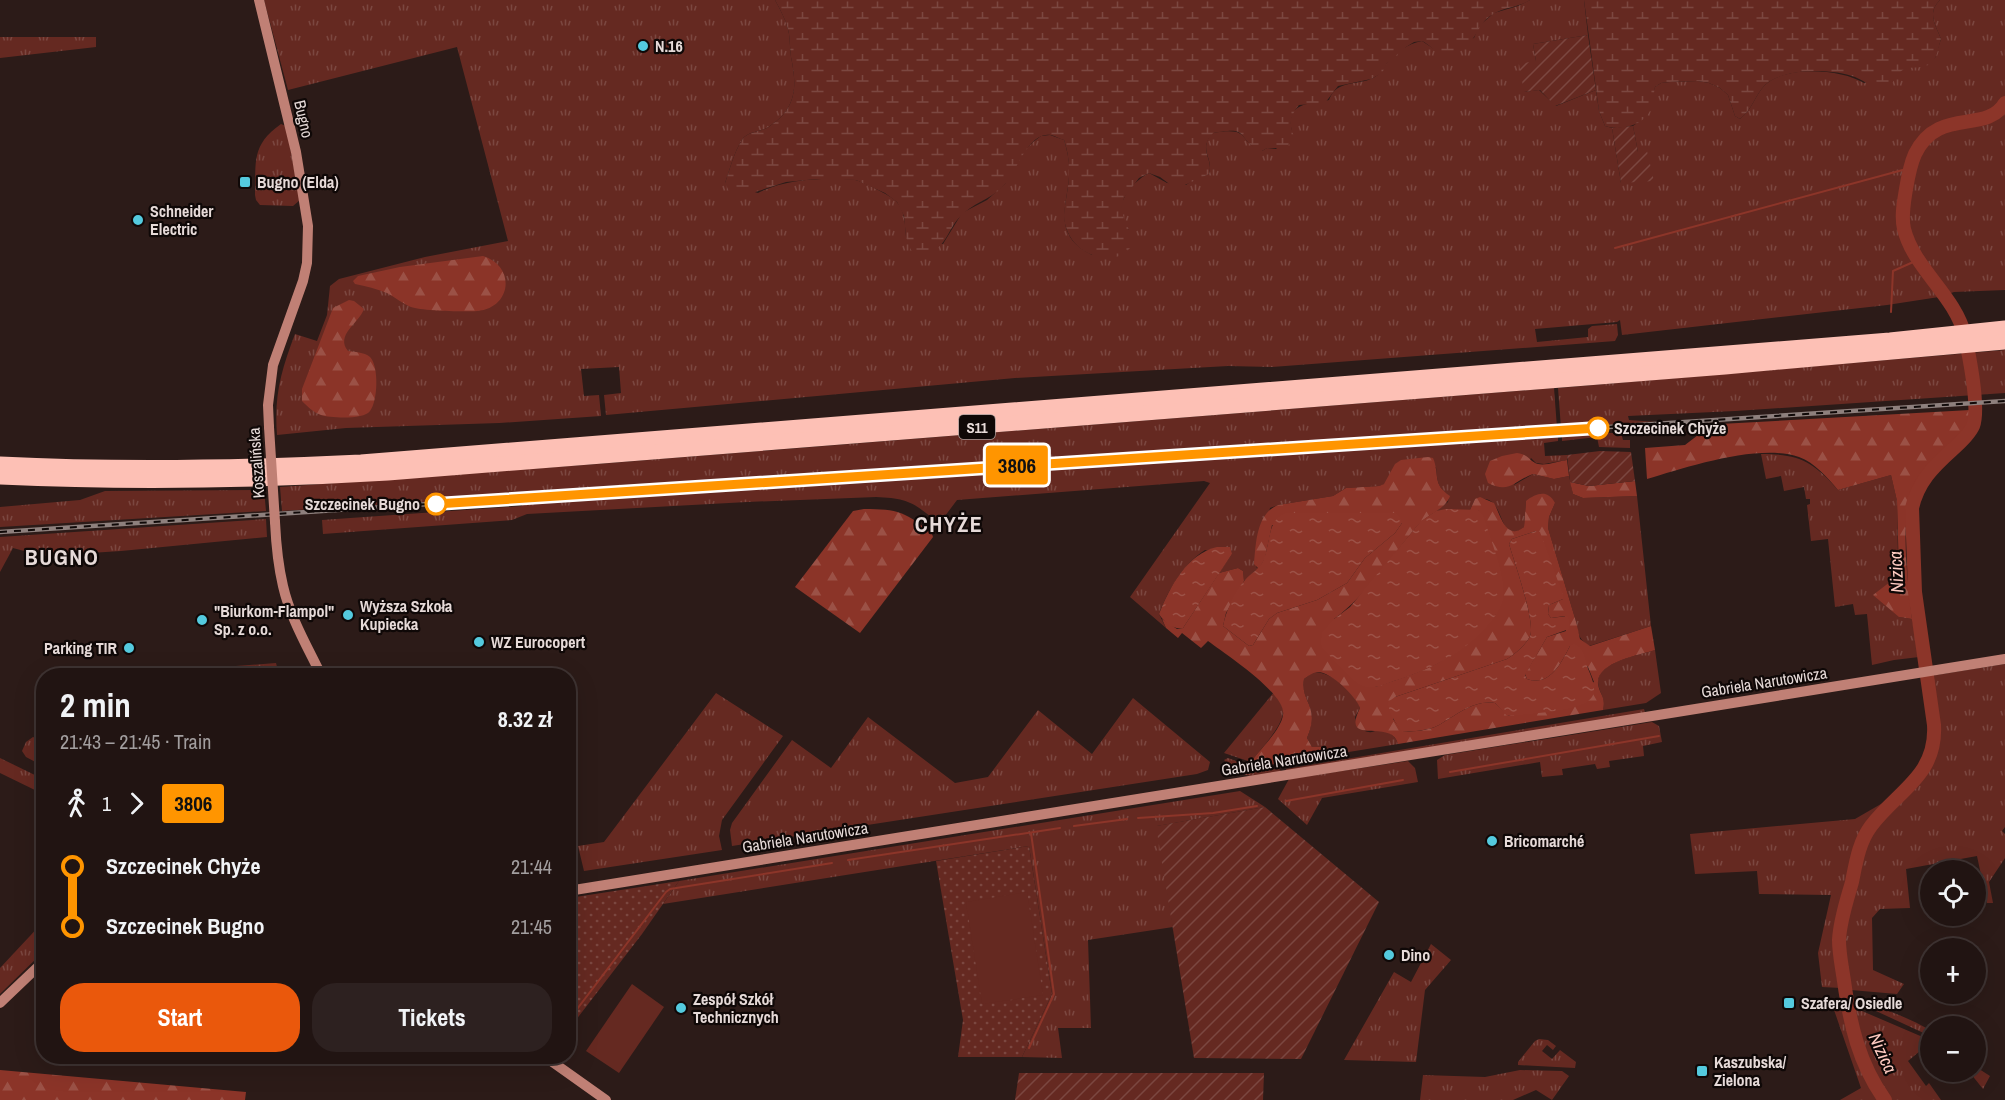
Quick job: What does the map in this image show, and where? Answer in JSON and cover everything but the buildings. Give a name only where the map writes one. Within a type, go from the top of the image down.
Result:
[{"type":"highway","name":"S11","points":[[1976,339],[2005,328]]},
{"type":"highway","name":"S11","points":[[0,477],[84,481],[167,481],[290,479],[388,474],[1976,339],[2005,342]]},
{"type":"highway","name":"S11","points":[[0,464],[140,468],[361,462],[1952,341]]},
{"type":"main road","name":"Bugno","points":[[259,0],[296,152],[307,211],[308,247]]},
{"type":"main road","name":"Koszalińska","points":[[308,247],[299,298],[273,365],[268,405],[278,560],[283,588],[294,618],[318,668]]},
{"type":"main road","name":"Gabriela Narutowicza","points":[[576,890],[2005,659]]},
{"type":"main road","points":[[0,1003],[36,969]]},
{"type":"main road","points":[[555,1064],[606,1100]]},
{"type":"green space","points":[[264,0],[775,0],[789,34],[794,77],[793,96],[786,112],[779,119],[742,140],[734,155],[725,183],[758,193],[769,188],[805,180],[859,181],[896,201],[903,213],[906,237],[943,244],[962,213],[987,200],[1005,184],[1023,152],[1041,136],[1050,135],[1064,140],[1068,154],[1066,227],[1075,243],[1092,255],[1129,230],[1121,212],[1121,206],[1126,194],[1144,176],[1149,173],[1167,183],[1186,185],[1209,174],[1210,163],[1206,145],[1212,133],[1233,131],[1262,151],[1267,148],[1276,149],[1292,132],[1292,115],[1300,106],[1329,100],[1333,93],[1342,86],[1376,77],[1393,56],[1412,44],[1422,41],[1434,49],[1474,38],[1479,26],[1494,13],[1530,0],[1584,0],[1588,35],[1533,44],[1536,61],[1524,92],[1539,90],[1556,106],[1596,90],[1599,111],[1605,126],[1612,128],[1621,183],[1638,152],[1633,126],[1646,113],[1655,87],[1661,83],[1698,81],[1720,88],[1728,95],[1735,116],[1740,119],[1765,85],[1786,74],[1828,72],[1854,78],[1864,83],[1935,58],[1941,39],[1933,14],[1940,0],[2005,0],[2005,290],[1954,292],[1939,297],[1887,305],[1622,335],[1620,320],[1535,329],[1537,342],[1588,337],[1588,329],[1592,326],[1617,324],[1618,335],[1615,341],[1272,367],[1228,366],[1015,378],[606,415],[604,395],[621,393],[619,367],[581,369],[584,396],[599,395],[601,416],[499,423],[346,428],[277,435],[278,395],[290,347],[295,334],[317,341],[327,315],[330,286],[339,279],[425,257],[508,241],[457,47],[288,90]]},
{"type":"green space","points":[[775,0],[1530,0],[1499,11],[1487,18],[1472,40],[1460,48],[1442,53],[1422,41],[1414,42],[1387,63],[1382,73],[1371,79],[1338,86],[1325,103],[1299,105],[1291,121],[1295,139],[1286,148],[1267,148],[1257,151],[1236,131],[1213,133],[1206,145],[1209,174],[1176,189],[1160,177],[1149,173],[1139,178],[1124,198],[1121,210],[1129,230],[1130,248],[1123,254],[1111,258],[1083,251],[1066,229],[1064,215],[1069,164],[1064,140],[1051,135],[1043,135],[1036,139],[1024,153],[1002,188],[965,212],[944,242],[932,251],[911,250],[906,237],[904,216],[897,202],[885,193],[856,180],[817,179],[786,182],[740,197],[730,193],[725,183],[734,155],[742,140],[779,119],[786,112],[793,96],[794,77],[789,34]]},
{"type":"green space","points":[[1584,0],[1940,0],[1933,14],[1941,39],[1932,63],[1923,67],[1904,69],[1884,91],[1855,77],[1834,72],[1808,71],[1783,75],[1765,85],[1740,119],[1735,116],[1728,95],[1720,88],[1698,81],[1661,83],[1655,87],[1653,102],[1646,116],[1636,124],[1617,128],[1605,126],[1599,111]]},
{"type":"green space","points":[[1588,35],[1596,90],[1555,106],[1540,90],[1524,92],[1519,64],[1536,61],[1533,44]]},
{"type":"green space","points":[[0,37],[96,37],[96,47],[0,58]]},
{"type":"green space","points":[[281,124],[286,126],[300,200],[293,206],[260,205],[255,195],[257,155],[264,139]]},
{"type":"green space","points":[[1633,126],[1638,152],[1647,151],[1654,181],[1621,183],[1612,128]]},
{"type":"green space","points":[[483,256],[494,261],[501,268],[506,286],[497,303],[477,311],[444,311],[408,306],[387,293],[355,284],[353,281],[358,276],[400,267]]},
{"type":"green space","points":[[349,300],[364,309],[346,334],[345,345],[348,351],[365,354],[373,361],[376,375],[375,400],[370,411],[361,416],[347,418],[325,416],[313,411],[302,401],[302,389],[333,308]]},
{"type":"green space","points":[[2005,350],[2005,393],[1628,416],[1629,420],[1656,422],[1561,428],[1558,388]]},
{"type":"green space","points":[[1554,388],[1557,428],[282,511],[280,487]]},
{"type":"green space","points":[[1970,410],[1968,424],[1964,431],[1926,468],[1910,496],[1906,549],[1912,619],[1899,617],[1873,595],[1899,575],[1897,501],[1891,475],[1838,490],[1820,471],[1799,457],[1783,453],[1764,453],[1723,458],[1647,479],[1645,448],[1685,445],[1702,432],[1702,425]]},
{"type":"green space","points":[[1603,433],[1621,433],[1623,440],[1630,440],[1630,448],[1599,447],[1597,437],[1562,441],[1562,436],[1597,434],[1598,436]]},
{"type":"green space","points":[[1558,437],[1558,441],[1544,443],[1545,456],[1567,455],[1567,460],[1544,464],[1536,463],[1531,458],[1514,485],[1533,474],[1554,479],[1569,476],[1573,494],[1583,498],[1637,496],[1651,626],[1589,646],[1583,642],[1579,634],[1548,528],[1549,517],[1555,503],[1526,501],[1524,527],[1517,531],[1507,528],[1494,504],[1487,499],[1475,499],[1470,510],[1436,511],[1448,502],[1449,496],[1439,484],[1436,467],[1379,486],[1346,488],[1333,496],[1270,508],[1256,567],[1259,569],[1244,581],[1243,571],[1238,568],[1219,573],[1232,554],[1205,550],[1183,570],[1167,596],[1159,614],[1166,628],[1130,597],[1210,483],[1204,481],[957,500],[939,524],[924,511],[904,500],[876,497],[527,514],[512,520],[323,534],[322,520],[522,506],[522,501],[1375,445],[1375,448]]},
{"type":"green space","points":[[1600,451],[1631,452],[1635,481],[1589,486],[1570,482],[1567,455]]},
{"type":"green space","points":[[1517,453],[1538,464],[1567,460],[1569,476],[1554,479],[1533,474],[1507,487],[1488,483],[1485,474],[1490,461]]},
{"type":"green space","points":[[1761,454],[1774,454],[1804,461],[1821,472],[1838,490],[1891,475],[1897,501],[1899,617],[1912,619],[1919,657],[1872,665],[1867,614],[1855,615],[1853,604],[1835,607],[1828,539],[1811,541],[1807,505],[1810,504],[1810,499],[1806,499],[1804,487],[1784,491],[1781,476],[1766,479]]},
{"type":"green space","points":[[1433,458],[1439,483],[1444,492],[1450,496],[1445,505],[1419,524],[1358,598],[1334,619],[1375,687],[1411,675],[1441,661],[1469,642],[1496,614],[1478,510],[1470,510],[1475,499],[1480,497],[1494,503],[1508,529],[1518,531],[1524,527],[1526,501],[1538,494],[1549,496],[1555,503],[1549,517],[1548,528],[1580,639],[1590,646],[1651,626],[1655,650],[1630,657],[1604,670],[1599,676],[1598,684],[1603,699],[1603,710],[1398,744],[1394,736],[1387,733],[1362,730],[1357,727],[1356,720],[1360,708],[1358,703],[1342,685],[1329,676],[1315,672],[1304,679],[1305,694],[1312,718],[1307,738],[1312,747],[1326,749],[1324,756],[1263,766],[1251,762],[1278,727],[1283,715],[1282,706],[1266,686],[1208,641],[1201,648],[1182,633],[1178,638],[1166,628],[1162,619],[1177,629],[1183,628],[1219,573],[1238,568],[1243,571],[1244,581],[1226,613],[1223,626],[1249,646],[1253,645],[1269,619],[1277,613],[1317,600],[1347,583],[1365,558],[1395,533],[1402,523],[1272,525],[1265,558],[1259,569],[1254,564],[1261,522],[1271,509],[1278,505],[1333,496],[1346,488],[1384,484],[1395,464],[1401,460]],"holes":[[[1536,531],[1563,599],[1549,605],[1548,614],[1551,618],[1565,616],[1566,631],[1547,637],[1525,674],[1527,679],[1535,681],[1548,677],[1559,666],[1570,646],[1588,667],[1594,682],[1508,716],[1495,703],[1487,703],[1472,706],[1426,730],[1403,732],[1393,719],[1395,697],[1507,659],[1528,640],[1531,629],[1530,619],[1509,544],[1512,539]]]},
{"type":"green space","points":[[1635,481],[1637,496],[1583,498],[1573,494],[1570,482],[1589,486]]},
{"type":"green space","points":[[264,490],[266,511],[0,527],[0,507],[80,500],[105,491]]},
{"type":"green space","points":[[864,509],[901,513],[923,527],[933,537],[860,633],[795,587],[853,511]]},
{"type":"green space","points":[[266,519],[267,537],[43,556],[13,548],[0,572],[0,537]]},
{"type":"green space","points":[[1655,650],[1661,693],[1646,703],[1603,710],[1603,699],[1598,683],[1599,676],[1604,670],[1620,660]]},
{"type":"green space","points":[[276,663],[277,668],[209,668]]},
{"type":"green space","points":[[2005,664],[2005,827],[2002,831],[2005,834],[2005,858],[1989,882],[1993,903],[1987,903],[1986,898],[1986,860],[1978,860],[1977,856],[1955,860],[1920,860],[1920,866],[1906,869],[1910,908],[1880,909],[1872,918],[1873,970],[1904,984],[1897,994],[1851,990],[1844,961],[1843,940],[1851,892],[1860,859],[1870,835],[1883,817],[1921,778],[1929,765],[1936,737],[1935,708],[1930,676]]},
{"type":"green space","points":[[1313,672],[1334,679],[1353,695],[1360,708],[1355,717],[1357,725],[1367,732],[1382,730],[1388,732],[1398,744],[1324,756],[1326,749],[1312,747],[1307,738],[1312,718],[1305,694],[1304,679]]},
{"type":"green space","points":[[1274,692],[1283,709],[1283,715],[1271,737],[1251,762],[1224,753]]},
{"type":"green space","points":[[716,693],[783,736],[722,820],[719,836],[722,850],[584,871],[578,846],[604,842]]},
{"type":"green space","points":[[1133,698],[1210,762],[1208,770],[1197,774],[732,846],[730,830],[732,823],[792,740],[831,768],[868,717],[955,783],[988,777],[1038,710],[1092,754]]},
{"type":"green space","points":[[1644,709],[1645,713],[1287,771],[1286,769]]},
{"type":"green space","points":[[1652,722],[1659,726],[1662,742],[1643,746],[1644,756],[1609,761],[1610,767],[1597,769],[1595,764],[1562,769],[1563,775],[1542,777],[1540,762],[1438,779],[1437,760],[1445,755]]},
{"type":"green space","points":[[33,737],[36,738],[36,762],[26,757],[22,751],[26,742]]},
{"type":"green space","points":[[0,758],[36,776],[36,791],[0,773]]},
{"type":"green space","points":[[1228,758],[1260,770],[1279,769],[1282,772],[1257,776],[1244,775],[1224,760]]},
{"type":"green space","points":[[1408,761],[1415,768],[1418,782],[1322,798],[1307,825],[1278,799],[1289,779]]},
{"type":"green space","points":[[1240,791],[1265,807],[1157,826],[1173,927],[1088,940],[1091,1028],[1058,1028],[1062,1058],[1022,1057],[1052,994],[1029,846],[663,904],[679,881]]},
{"type":"green space","points":[[1893,797],[1870,821],[1856,851],[1835,933],[1841,988],[1822,987],[1818,953],[1831,895],[1759,894],[1757,871],[1695,874],[1690,834],[1855,819]]},
{"type":"green space","points":[[1265,807],[1379,902],[1301,1059],[1194,1058],[1156,826]]},
{"type":"green space","points":[[1029,846],[1052,994],[1022,1057],[958,1057],[963,1020],[936,861]]},
{"type":"green space","points":[[679,881],[642,934],[576,1020],[576,897]]},
{"type":"green space","points":[[1027,892],[1043,995],[982,1004],[966,902]]},
{"type":"green space","points":[[36,929],[36,959],[0,994],[0,968]]},
{"type":"green space","points":[[1431,944],[1451,960],[1425,990],[1416,1062],[1344,1060],[1394,972],[1411,982]]},
{"type":"green space","points":[[632,984],[664,1007],[619,1073],[586,1051]]},
{"type":"green space","points":[[1861,1004],[1905,1018],[1920,1025],[1920,1031]]},
{"type":"green space","points":[[1833,1007],[1845,1009],[1857,1057],[1867,1080],[1880,1100],[1840,1100],[1861,1088]]},
{"type":"green space","points":[[1850,1008],[1855,1008],[1920,1036],[1920,1051],[1908,1061],[1920,1078],[1920,1082],[1926,1086],[1929,1083],[1941,1100],[1888,1100],[1874,1080],[1855,1032]]},
{"type":"green space","points":[[1539,1039],[1548,1040],[1556,1046],[1553,1050],[1547,1045],[1542,1051],[1552,1059],[1560,1050],[1576,1062],[1575,1068],[1518,1065],[1518,1062]]},
{"type":"green space","points":[[0,1070],[246,1092],[245,1100],[0,1100]]},
{"type":"green space","points":[[1520,1070],[1562,1071],[1569,1076],[1552,1100],[1536,1090],[1513,1100],[1420,1100],[1423,1075],[1485,1077]]},
{"type":"green space","points":[[1019,1073],[1264,1073],[1263,1100],[1015,1100]]},
{"type":"green space","points":[[1986,1073],[1990,1076],[1983,1089],[1977,1082],[1986,1082]]},
{"type":"water","points":[[1478,510],[1483,515],[1497,557],[1504,590],[1501,606],[1478,636],[1445,660],[1383,685],[1363,686],[1348,675],[1323,649],[1322,633],[1334,619],[1350,607],[1421,521],[1436,511]]},
{"type":"water","points":[[1286,513],[1395,513],[1400,517],[1402,523],[1395,533],[1365,558],[1347,583],[1317,600],[1277,613],[1269,619],[1253,645],[1249,646],[1223,626],[1224,620],[1237,591],[1263,561],[1275,521]]},
{"type":"water","points":[[1536,531],[1540,532],[1563,595],[1563,599],[1549,605],[1548,614],[1551,618],[1567,616],[1569,629],[1547,637],[1525,675],[1527,679],[1535,681],[1548,677],[1559,666],[1570,646],[1574,644],[1584,655],[1594,684],[1592,697],[1586,702],[1566,709],[1507,716],[1495,703],[1480,704],[1465,709],[1435,727],[1402,732],[1391,714],[1388,702],[1395,697],[1507,659],[1528,640],[1531,629],[1530,619],[1509,544],[1512,539]]},
{"type":"water","points":[[1217,547],[1230,547],[1232,554],[1183,628],[1169,625],[1159,614],[1174,582],[1197,556]]},
{"type":"waterway","name":"Nizica","points":[[1885,1100],[1868,1072],[1857,1043],[1846,997],[1839,945],[1840,933],[1861,845],[1871,826],[1922,770],[1933,743],[1934,725],[1915,592],[1912,508],[1918,490],[1927,476],[1964,439],[1973,426],[1975,418],[1973,381],[1965,336],[1953,308],[1916,257],[1909,243],[1903,224],[1904,204],[1912,162],[1925,139],[1936,130],[1949,125],[1986,118],[1997,112],[2005,103]]},
{"type":"waterway","points":[[1615,248],[1910,168]]},
{"type":"waterway","points":[[1891,312],[1893,271],[1920,259]]},
{"type":"waterway","points":[[1450,772],[1659,736]]},
{"type":"waterway","points":[[1286,801],[1403,780]]},
{"type":"waterway","points":[[1138,818],[1213,813],[1257,806]]},
{"type":"waterway","points":[[1074,826],[1127,819]]},
{"type":"waterway","points":[[848,860],[1060,828]]},
{"type":"waterway","points":[[1029,1048],[1054,994],[1031,833]]},
{"type":"waterway","points":[[576,1010],[670,889],[832,863]]},
{"type":"railway","points":[[0,532],[2005,401]]},
{"type":"train","name":"3806","points":[[436,504],[1598,428]]},
{"type":"place","name":"N.16","points":[[643,46]]},
{"type":"place","name":"Bugno (Elda)","points":[[245,182]]},
{"type":"place","name":"Schneider Electric","points":[[138,220]]},
{"type":"place","name":"Szczecinek Chyże","points":[[1598,428]]},
{"type":"place","name":"Szczecinek Bugno","points":[[436,504]]},
{"type":"place","name":"Wyższa Szkoła Kupiecka","points":[[348,615]]},
{"type":"place","name":"\"Biurkom-Flampol\" Sp. z o.o.","points":[[202,620]]},
{"type":"place","name":"WZ Eurocopert","points":[[479,642]]},
{"type":"place","name":"Parking TIR","points":[[129,648]]},
{"type":"place","name":"Bricomarché","points":[[1492,841]]},
{"type":"place","name":"Dino","points":[[1389,955]]},
{"type":"place","name":"Szafera/ Osiedle","points":[[1789,1003]]},
{"type":"place","name":"Zespół Szkół Technicznych","points":[[681,1008]]},
{"type":"place","name":"Kaszubska/ Zielona","points":[[1702,1071]]},
{"type":"district","name":"CHYŻE","points":[[949,524]]},
{"type":"district","name":"BUGNO","points":[[62,557]]}]
